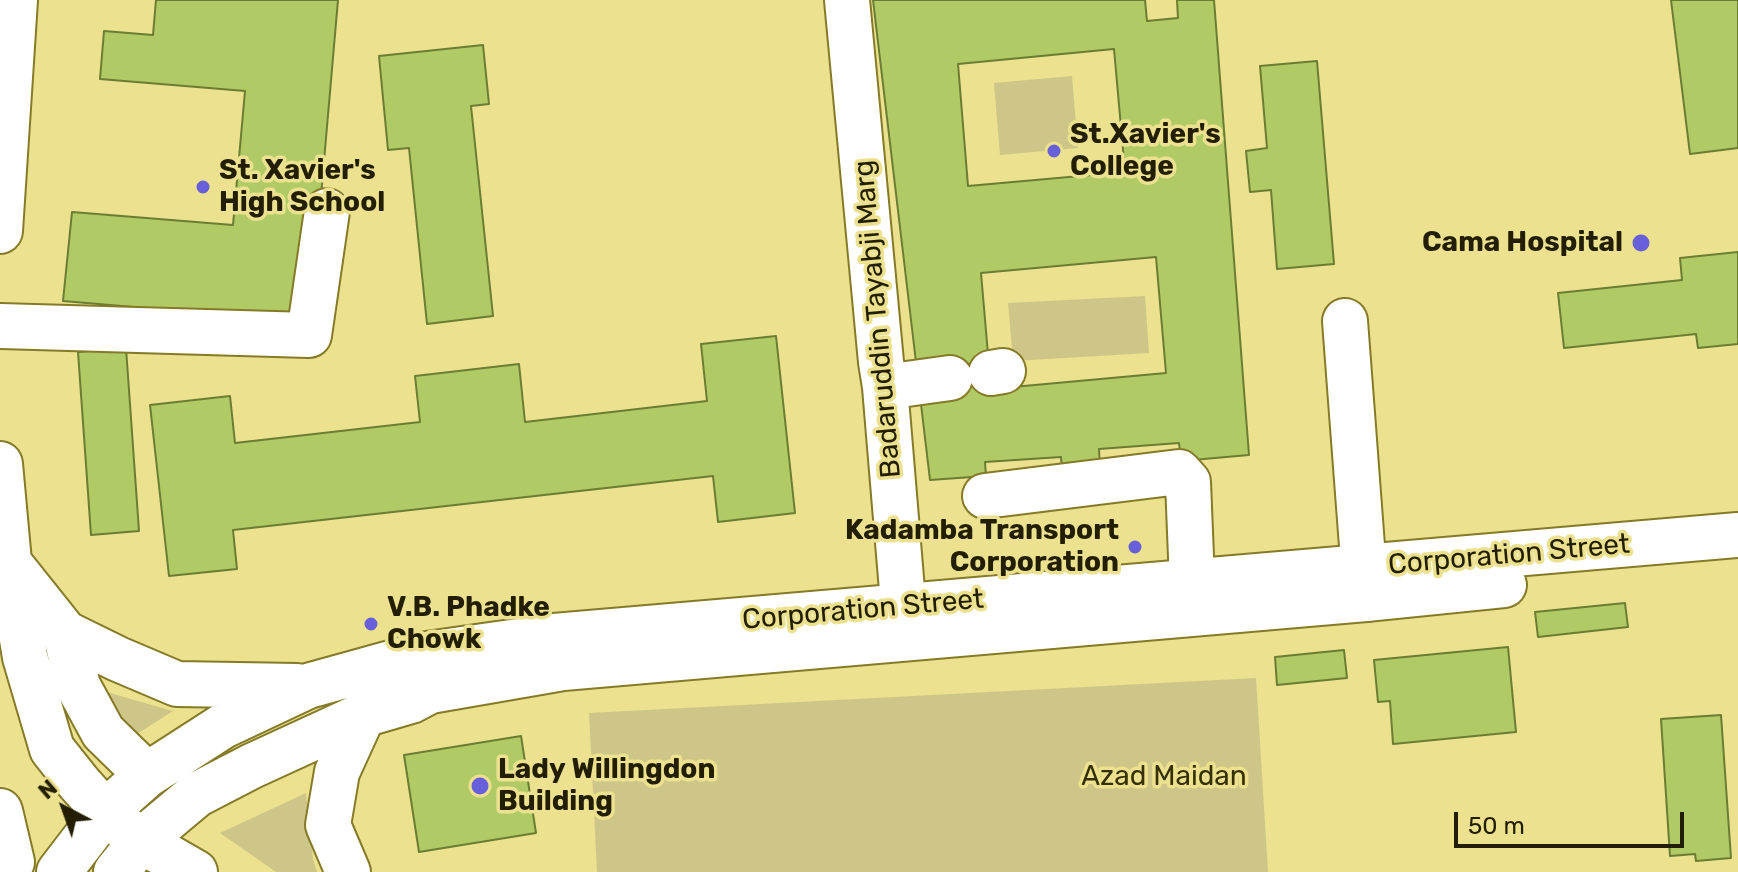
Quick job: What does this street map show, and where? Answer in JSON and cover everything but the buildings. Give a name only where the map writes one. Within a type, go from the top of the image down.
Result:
[{"type":"main road","points":[[0,231],[15,0]]},
{"type":"main road","name":"Badaruddin Tayabji Marg","points":[[847,0],[905,622]]},
{"type":"main road","points":[[0,326],[309,335],[327,211]]},
{"type":"main road","points":[[1345,321],[1365,583]]},
{"type":"main road","points":[[885,387],[981,374]]},
{"type":"main road","points":[[0,464],[4,559],[25,657],[52,749],[105,812],[128,856],[195,872]]},
{"type":"main road","points":[[985,496],[1179,472],[1188,482],[1192,582]]},
{"type":"main road","name":"Corporation Street","points":[[59,872],[105,812],[147,775],[223,726],[308,686],[420,655],[554,636],[905,622],[1365,583],[1738,535]]},
{"type":"main road","points":[[4,559],[65,633],[177,684],[308,686]]},
{"type":"main road","name":"Corporation Street","points":[[128,856],[196,795],[363,715],[411,701],[430,691],[563,668],[1192,582],[1547,580],[1738,566]]},
{"type":"main road","points":[[65,633],[78,686],[103,732],[147,775]]},
{"type":"main road","points":[[348,872],[328,825],[337,772],[363,715]]},
{"type":"main road","points":[[0,811],[20,864]]},
{"type":"green space","points":[[1072,76],[1078,148],[1000,155],[994,83]]},
{"type":"green space","points":[[1145,296],[1149,353],[1013,361],[1008,303]]},
{"type":"green space","name":"Azad Maidan","points":[[1256,678],[1268,872],[597,872],[589,713]]},
{"type":"green space","points":[[96,689],[173,711],[137,734]]},
{"type":"green space","points":[[306,793],[317,872],[276,872],[220,833]]},
{"type":"place","name":"St.Xavier's College","points":[[1054,151]]},
{"type":"place","name":"St. Xavier's High School","points":[[203,187]]},
{"type":"place","name":"Cama Hospital","points":[[1641,243]]},
{"type":"place","name":"Kadamba Transport Corporation","points":[[1135,547]]},
{"type":"place","name":"V.B. Phadke Chowk","points":[[371,624]]},
{"type":"place","name":"Lady Willingdon Building","points":[[480,786]]}]
